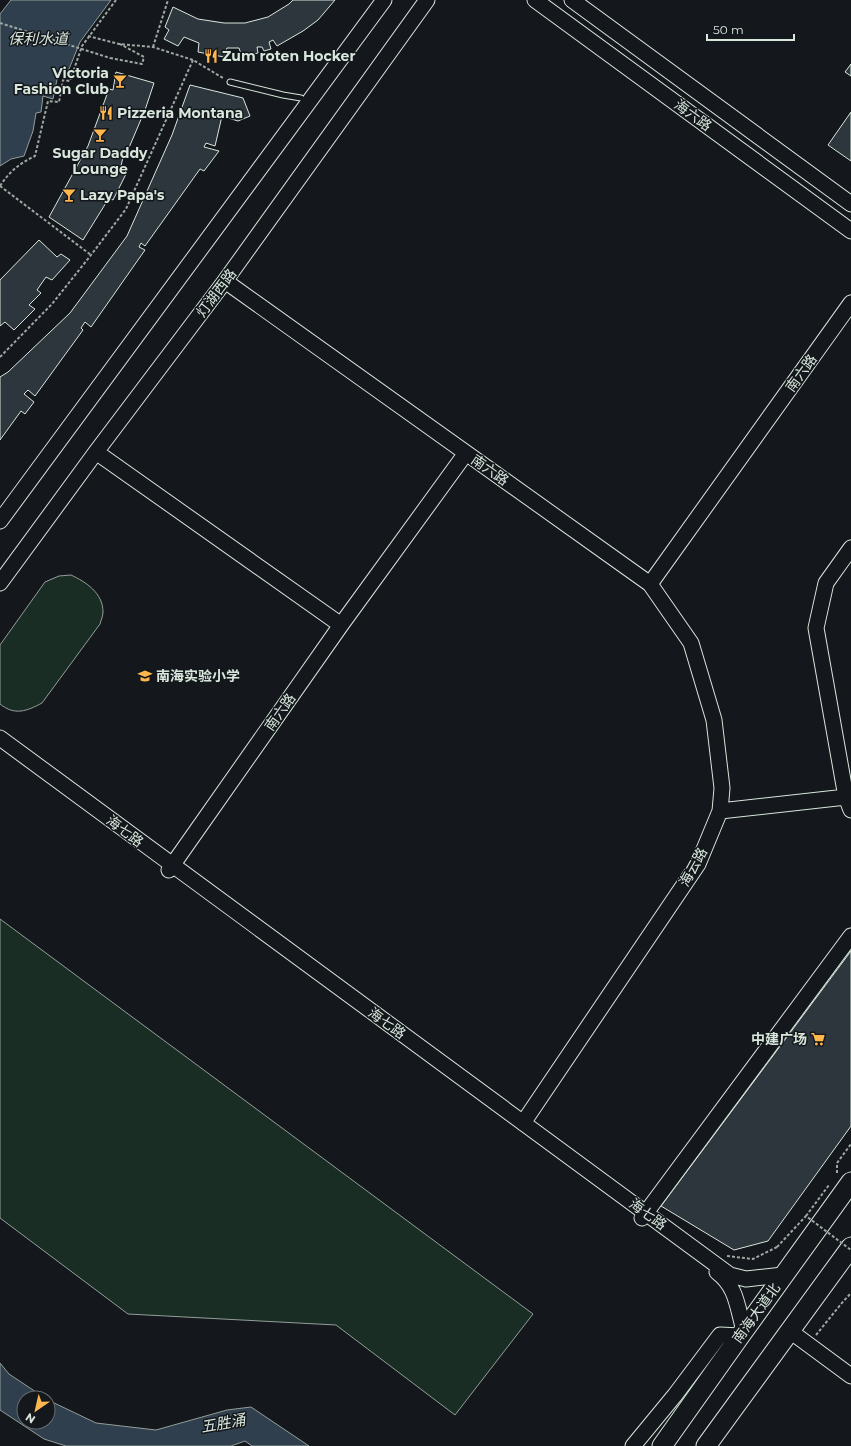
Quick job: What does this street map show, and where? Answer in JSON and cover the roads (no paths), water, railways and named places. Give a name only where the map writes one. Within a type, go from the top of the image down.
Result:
[{"type":"highway","name":"南海大道北","points":[[662,1446],[783,1275],[841,1177]]},
{"type":"highway","points":[[706,1446],[851,1248]]},
{"type":"main road","points":[[0,521],[384,0]]},
{"type":"main road","name":"灯湖西路","points":[[0,583],[96,452],[226,280],[426,0]]},
{"type":"main road","name":"海六路","points":[[535,0],[851,231]]},
{"type":"main road","name":"海六路","points":[[572,0],[851,204]]},
{"type":"main road","points":[[226,280],[466,453]]},
{"type":"main road","name":"南六路","points":[[170,868],[341,626],[466,453],[650,584],[851,303]]},
{"type":"main road","points":[[96,452],[341,626]]},
{"type":"main road","points":[[720,811],[849,803],[816,628],[826,583],[851,548]]},
{"type":"main road","name":"海云路","points":[[523,1122],[698,864],[720,811],[722,788],[714,720],[691,643],[650,584]]},
{"type":"main road","name":"海七路","points":[[0,738],[170,868],[644,1215],[730,1275],[746,1279],[783,1275]]},
{"type":"main road","name":"海七路","points":[[0,746],[523,1122],[725,1278],[735,1293],[742,1333]]},
{"type":"main road","points":[[644,1215],[851,936]]},
{"type":"main road","points":[[793,1327],[814,1337],[851,1364]]},
{"type":"main road","points":[[793,1327],[851,1376]]},
{"type":"main road","points":[[633,1446],[675,1395],[720,1335],[742,1333]]},
{"type":"lane","points":[[230,82],[301,98]]},
{"type":"water","name":"保利水道","points":[[11,0],[111,0],[80,42],[67,74],[59,70],[53,99],[43,96],[41,112],[36,113],[33,131],[24,156],[11,159],[0,166],[0,14]]},
{"type":"water","points":[[0,1363],[9,1374],[33,1390],[16,1390],[16,1421],[0,1410]]},
{"type":"water","name":"五胜涌","points":[[56,1404],[96,1423],[156,1430],[227,1410],[251,1407],[309,1446],[252,1446],[245,1441],[231,1446],[66,1446],[44,1439],[30,1430],[56,1430]]},
{"type":"place","name":"Zum roten Hocker","points":[[211,56]]},
{"type":"place","name":"Victoria Fashion Club","points":[[120,81]]},
{"type":"place","name":"Pizzeria Montana","points":[[106,113]]},
{"type":"place","name":"Sugar Daddy Lounge","points":[[100,135]]},
{"type":"place","name":"Lazy Papa's","points":[[69,195]]},
{"type":"place","name":"南海实验小学","points":[[145,676]]},
{"type":"place","name":"中建广场","points":[[818,1039]]}]
